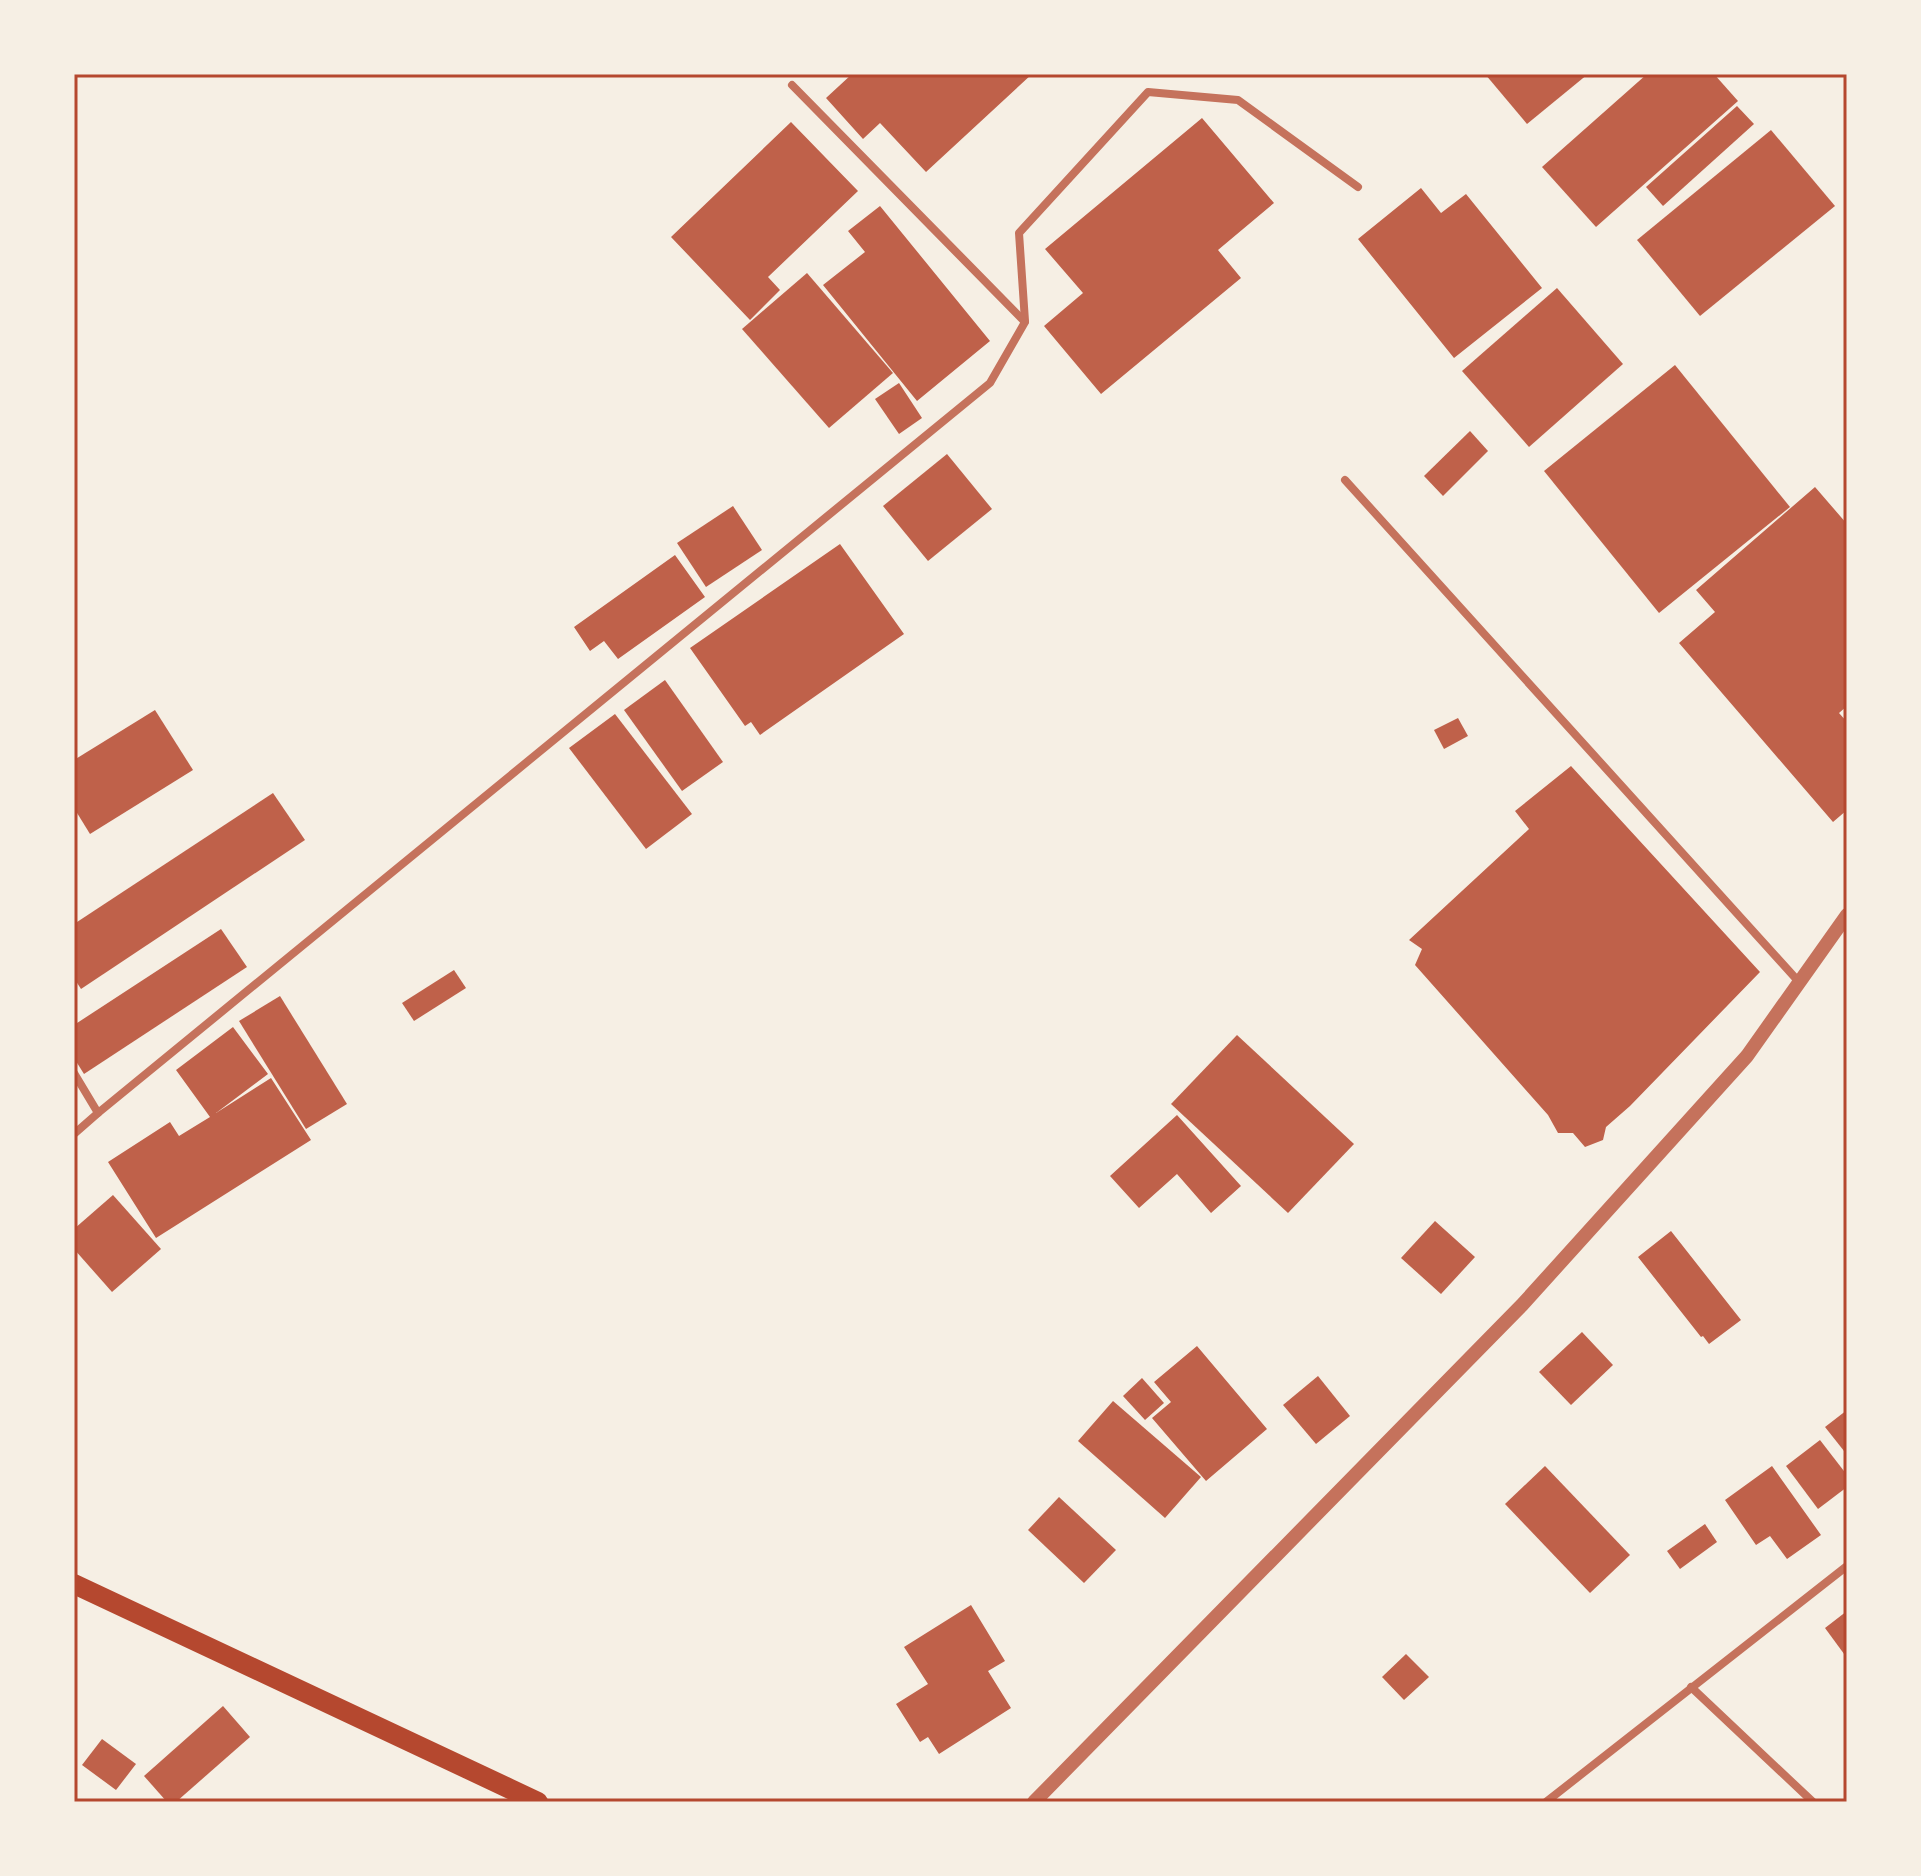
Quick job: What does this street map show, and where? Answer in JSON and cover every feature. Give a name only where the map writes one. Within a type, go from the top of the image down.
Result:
[{"type":"main road","points":[[74,1584],[538,1802]]},
{"type":"street","points":[[792,85],[1025,322]]},
{"type":"street","points":[[74,1134],[990,383],[1025,322],[1019,233],[1148,92],[1238,100],[1358,187]]},
{"type":"street","points":[[1345,480],[1799,982]]},
{"type":"street","points":[[1034,1802],[1522,1305],[1747,1056],[1847,915]]},
{"type":"street","points":[[74,1073],[98,1113]]},
{"type":"street","points":[[1546,1802],[1847,1566]]},
{"type":"street","points":[[1691,1687],[1813,1802]]},
{"type":"building","points":[[852,74],[1032,74],[926,172],[880,123],[863,139],[826,98]]},
{"type":"building","points":[[1485,74],[1588,74],[1527,124]]},
{"type":"building","points":[[1647,74],[1714,74],[1738,101],[1596,227],[1542,167]]},
{"type":"building","points":[[1737,106],[1754,124],[1663,206],[1646,187]]},
{"type":"building","points":[[1202,118],[1274,203],[1218,250],[1241,278],[1101,394],[1044,326],[1083,293],[1045,249]]},
{"type":"building","points":[[791,122],[858,191],[768,277],[780,290],[750,320],[671,237]]},
{"type":"building","points":[[1771,130],[1835,206],[1700,316],[1637,240]]},
{"type":"building","points":[[1421,188],[1441,213],[1466,194],[1542,288],[1454,358],[1358,239]]},
{"type":"building","points":[[880,206],[990,341],[917,401],[823,285],[865,252],[848,231]]},
{"type":"building","points":[[807,273],[893,373],[829,428],[742,329]]},
{"type":"building","points":[[1557,288],[1623,364],[1529,447],[1462,371]]},
{"type":"building","points":[[1675,365],[1790,507],[1659,613],[1544,471]]},
{"type":"building","points":[[899,383],[922,418],[899,434],[875,399]]},
{"type":"building","points":[[1470,431],[1488,451],[1443,496],[1424,476]]},
{"type":"building","points":[[947,454],[992,509],[928,561],[883,506]]},
{"type":"building","points":[[1815,487],[1847,524],[1847,706],[1839,713],[1847,722],[1847,810],[1833,822],[1679,643],[1715,612],[1696,590]]},
{"type":"building","points":[[733,506],[762,550],[706,587],[677,543]]},
{"type":"building","points":[[840,544],[904,634],[760,735],[751,722],[745,726],[690,648]]},
{"type":"building","points":[[675,555],[705,597],[618,659],[604,641],[590,651],[574,627]]},
{"type":"building","points":[[665,680],[723,762],[682,791],[624,710]]},
{"type":"building","points":[[155,710],[193,770],[90,834],[74,808],[74,760]]},
{"type":"building","points":[[615,714],[692,814],[646,849],[569,748]]},
{"type":"building","points":[[1458,718],[1468,736],[1444,749],[1434,730]]},
{"type":"building","points":[[1571,766],[1760,972],[1606,1127],[1603,1140],[1585,1147],[1573,1133],[1558,1133],[1548,1115],[1415,965],[1422,949],[1409,940],[1529,829],[1515,811]]},
{"type":"building","points":[[273,793],[305,840],[81,989],[74,978],[74,924]]},
{"type":"building","points":[[221,929],[247,967],[84,1074],[74,1058],[74,1025]]},
{"type":"building","points":[[454,970],[466,988],[414,1021],[402,1003]]},
{"type":"building","points":[[280,996],[347,1104],[306,1129],[239,1021]]},
{"type":"building","points":[[233,1027],[268,1074],[216,1113],[271,1078],[311,1140],[156,1238],[108,1162],[170,1122],[179,1136],[210,1117],[176,1070]]},
{"type":"building","points":[[1237,1035],[1354,1144],[1288,1213],[1171,1104]]},
{"type":"building","points":[[1177,1115],[1241,1186],[1211,1213],[1177,1174],[1139,1208],[1110,1176]]},
{"type":"building","points":[[113,1195],[161,1249],[112,1292],[74,1249],[74,1229]]},
{"type":"building","points":[[1435,1221],[1475,1257],[1441,1294],[1401,1258]]},
{"type":"building","points":[[1671,1231],[1741,1320],[1709,1344],[1638,1257]]},
{"type":"building","points":[[1582,1332],[1613,1365],[1571,1405],[1539,1372]]},
{"type":"building","points":[[1197,1346],[1267,1429],[1206,1481],[1152,1418],[1171,1402],[1154,1382]]},
{"type":"building","points":[[1318,1376],[1350,1416],[1316,1444],[1283,1405]]},
{"type":"building","points":[[1142,1378],[1164,1403],[1145,1420],[1123,1396]]},
{"type":"building","points":[[1113,1401],[1201,1477],[1165,1518],[1078,1441]]},
{"type":"building","points":[[1847,1410],[1847,1448],[1844,1451],[1825,1427]]},
{"type":"building","points":[[1820,1440],[1847,1475],[1847,1487],[1818,1509],[1786,1466]]},
{"type":"building","points":[[1545,1466],[1630,1555],[1590,1593],[1505,1504]]},
{"type":"building","points":[[1772,1466],[1821,1535],[1787,1559],[1770,1536],[1756,1545],[1725,1500]]},
{"type":"building","points":[[1059,1497],[1116,1550],[1084,1583],[1028,1530]]},
{"type":"building","points":[[1705,1524],[1717,1542],[1680,1569],[1667,1551]]},
{"type":"building","points":[[971,1605],[1005,1661],[988,1671],[1011,1708],[939,1754],[928,1737],[920,1742],[896,1704],[928,1684],[904,1647]]},
{"type":"building","points":[[1847,1611],[1847,1658],[1825,1628]]},
{"type":"building","points":[[1406,1654],[1429,1677],[1404,1700],[1382,1677]]},
{"type":"building","points":[[223,1706],[250,1737],[176,1802],[167,1802],[144,1776]]},
{"type":"building","points":[[102,1739],[136,1764],[116,1790],[82,1765]]}]
